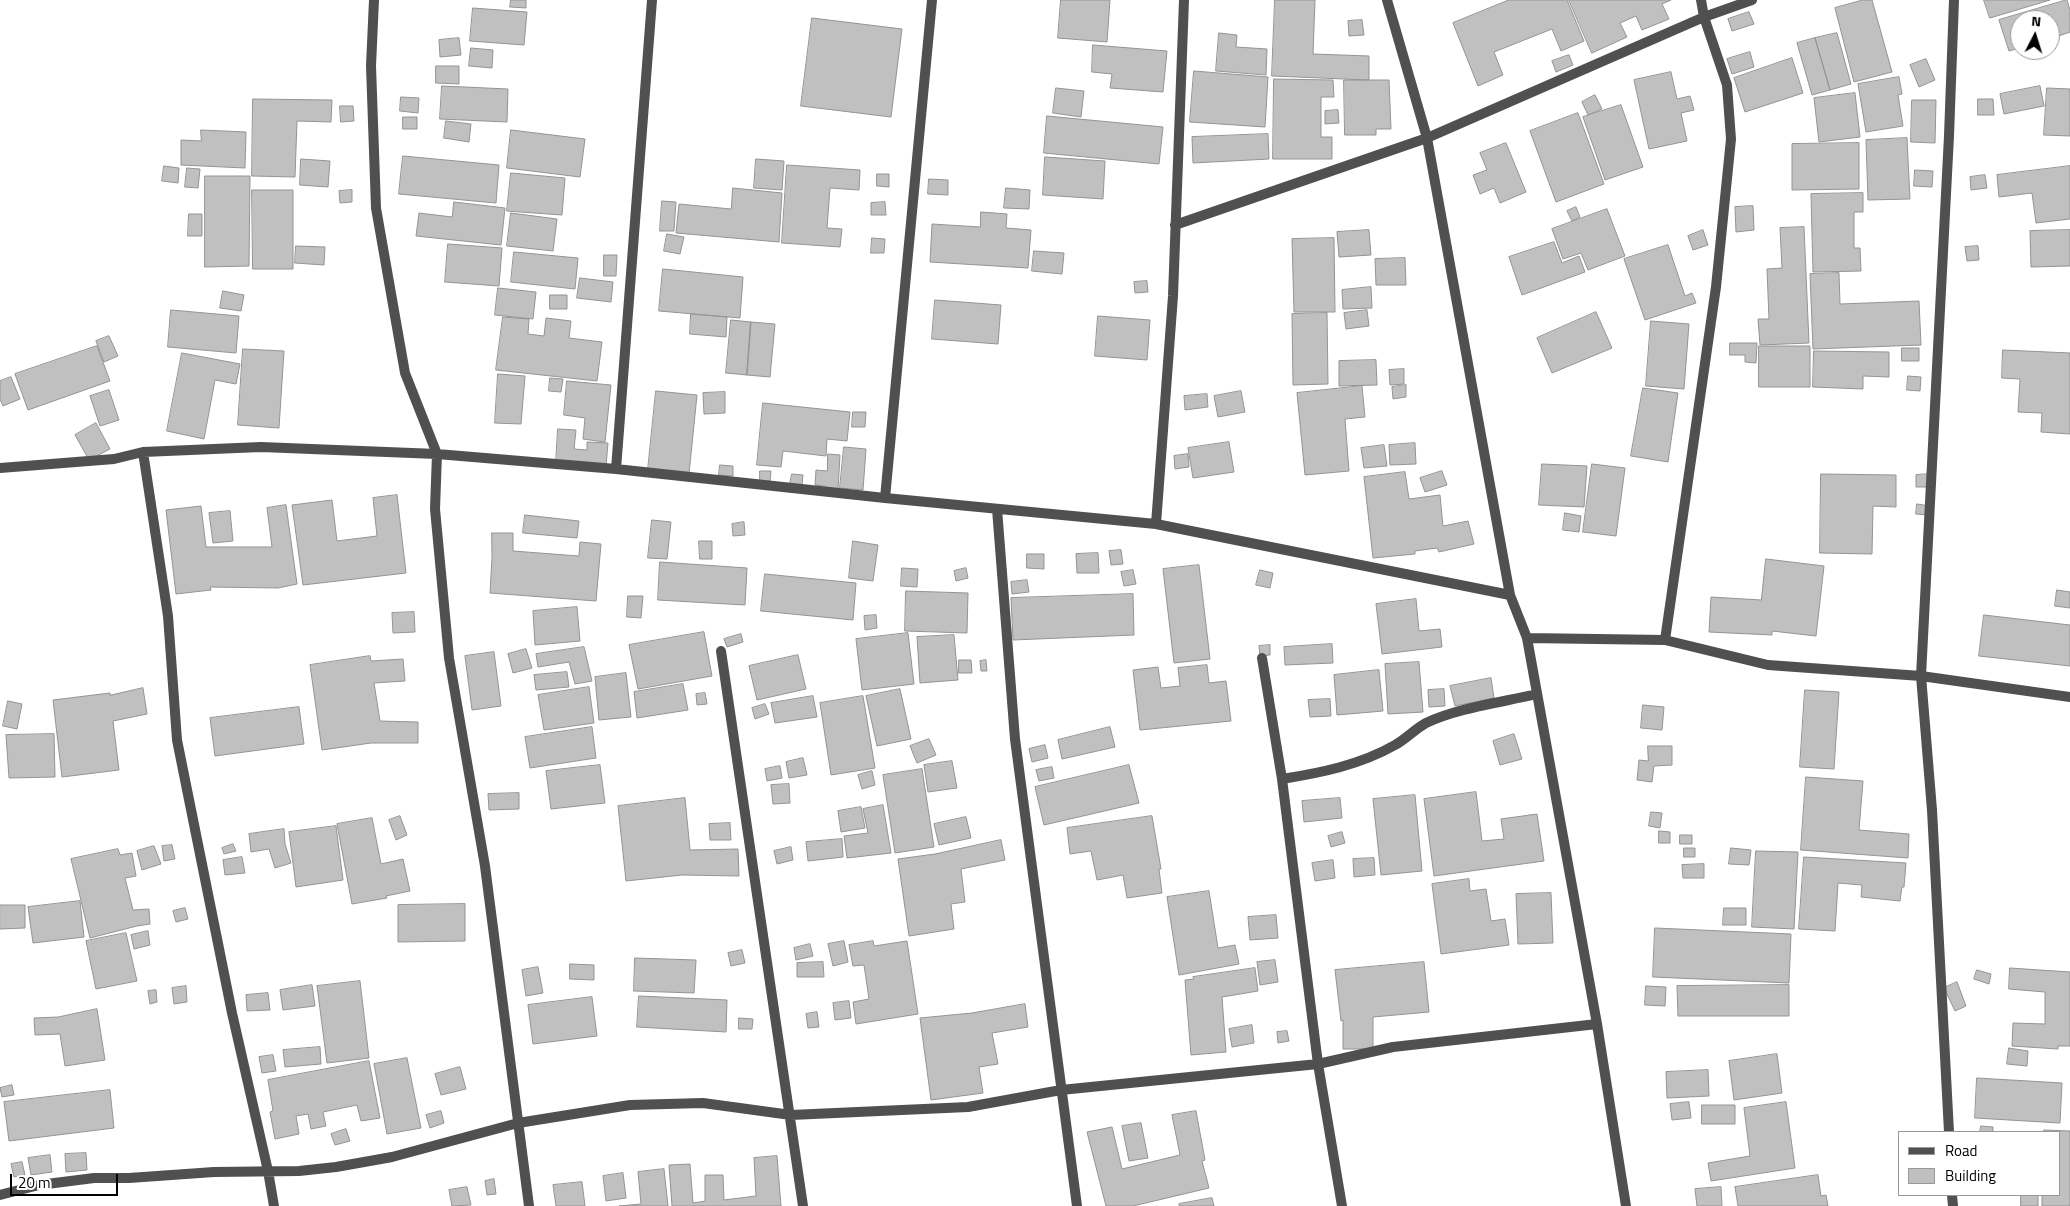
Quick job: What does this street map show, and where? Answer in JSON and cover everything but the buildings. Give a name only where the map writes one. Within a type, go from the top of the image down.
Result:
[{"type":"street","points":[[374,0],[371,66],[376,208],[405,373],[436,454],[435,509],[449,658],[485,866],[529,1206]]},
{"type":"street","points":[[616,469],[652,0]]},
{"type":"street","points":[[885,498],[932,0]]},
{"type":"street","points":[[1156,524],[1173,296],[1184,0]]},
{"type":"street","points":[[1387,0],[1427,138],[1510,595],[1528,638],[1597,1024],[1626,1206]]},
{"type":"street","points":[[1665,640],[1716,287],[1731,138],[1727,85],[1704,17],[1701,0]]},
{"type":"street","points":[[1176,225],[1427,138],[1704,17],[1752,0]]},
{"type":"street","points":[[1949,1131],[1932,810],[1921,676],[1950,136],[1954,0]]},
{"type":"street","points":[[0,468],[114,460],[143,452],[261,447],[436,454],[616,469],[885,498],[1156,524],[1510,595]]},
{"type":"street","points":[[143,452],[168,616],[177,740],[232,1013],[268,1171],[274,1206]]},
{"type":"street","points":[[997,509],[1015,740],[1077,1206]]},
{"type":"street","points":[[1528,638],[1665,640],[1768,665],[1921,676],[2070,697]]},
{"type":"street","points":[[721,651],[803,1206]]},
{"type":"street","points":[[1262,658],[1282,779],[1318,1064],[1342,1206]]},
{"type":"street","points":[[1282,779],[1325,772],[1358,760],[1394,745],[1426,723],[1464,710],[1538,694]]},
{"type":"street","points":[[0,1195],[39,1185],[94,1178],[129,1178],[336,1167],[392,1157],[518,1123],[630,1105],[703,1103],[791,1115],[968,1108],[1061,1090],[1318,1064],[1393,1047],[1597,1024]]}]
